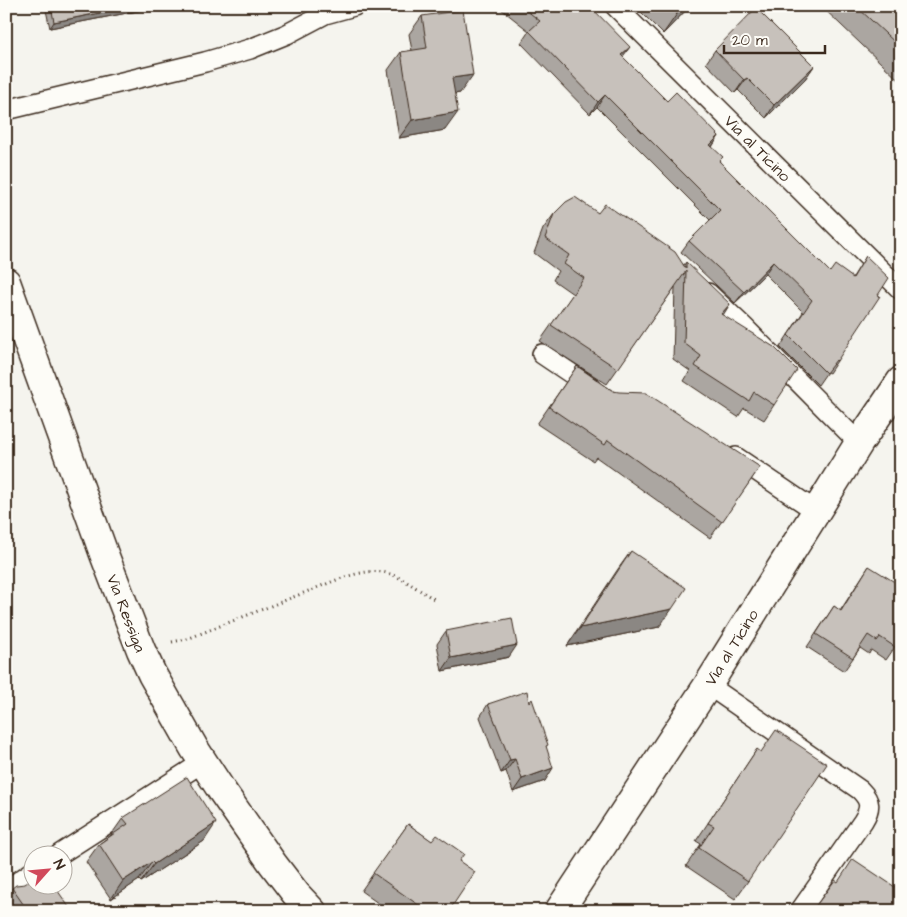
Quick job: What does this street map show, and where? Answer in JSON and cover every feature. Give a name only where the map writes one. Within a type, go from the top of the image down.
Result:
[{"type":"street","name":"Via Ressiga","points":[[6,282],[104,554],[141,650],[171,709],[203,762],[273,864],[312,911]]},
{"type":"street","name":"Via al Ticino","points":[[559,911],[708,685],[859,443],[897,394]]},
{"type":"lane","points":[[6,110],[205,62],[272,40],[325,14],[354,6]]},
{"type":"lane","name":"Via al Ticino","points":[[614,6],[901,290]]},
{"type":"lane","points":[[693,279],[744,327],[859,443]]},
{"type":"lane","points":[[542,354],[607,398]]},
{"type":"lane","points":[[719,446],[816,511]]},
{"type":"lane","points":[[708,685],[866,796],[869,804],[868,812],[863,821],[800,911]]},
{"type":"lane","points":[[72,846],[203,762]]},
{"type":"lane","points":[[10,887],[22,879]]},
{"type":"path","points":[[141,650],[187,639],[339,578],[360,572],[382,571],[393,575],[434,599]]},
{"type":"building","points":[[51,6],[135,6],[54,22]]},
{"type":"building","points":[[521,6],[590,6],[630,47],[621,55],[667,101],[676,92],[719,136],[710,145],[723,157],[719,161],[830,272],[835,265],[853,278],[866,256],[889,278],[878,295],[880,296],[837,361],[826,373],[788,335],[812,300],[773,262],[744,292],[689,241],[720,210],[605,95],[598,102],[529,31],[540,21]]},
{"type":"building","points":[[670,6],[684,6],[677,14]]},
{"type":"building","points":[[856,6],[901,6],[901,48]]},
{"type":"building","points":[[756,8],[814,66],[774,105],[747,78],[744,80],[715,50]]},
{"type":"building","points":[[463,10],[473,75],[452,78],[458,112],[412,120],[401,52],[427,48],[422,16]]},
{"type":"building","points":[[575,197],[598,213],[605,204],[675,252],[686,269],[686,262],[730,304],[721,314],[774,347],[797,370],[774,405],[754,392],[749,401],[695,366],[701,356],[684,343],[686,271],[618,369],[551,325],[584,278],[564,264],[569,255],[545,238],[554,214],[566,202]]},
{"type":"building","points":[[577,366],[613,391],[646,393],[760,467],[722,522],[608,440],[605,445],[549,407]]},
{"type":"building","points":[[631,551],[686,588],[672,609],[580,628]]},
{"type":"building","points":[[869,566],[901,586],[901,597],[897,603],[901,606],[901,638],[895,647],[880,637],[877,641],[868,635],[853,658],[816,634],[834,606],[841,611]]},
{"type":"building","points":[[512,618],[517,645],[451,658],[446,631]]},
{"type":"building","points":[[527,691],[529,703],[532,699],[548,745],[546,746],[553,768],[522,779],[515,759],[510,760],[488,704]]},
{"type":"building","points":[[776,730],[827,764],[748,881],[699,848],[714,826],[708,823],[757,749],[761,752]]},
{"type":"building","points":[[187,777],[216,823],[154,864],[152,862],[123,881],[99,844],[128,824],[123,818]]},
{"type":"building","points":[[408,824],[432,841],[437,835],[464,854],[459,861],[475,872],[449,911],[427,911],[373,873]]},
{"type":"building","points":[[853,859],[901,891],[901,901],[894,911],[812,911],[835,880],[838,882]]},
{"type":"building","points":[[22,884],[22,894],[60,894],[71,910],[28,911],[12,888]]}]
